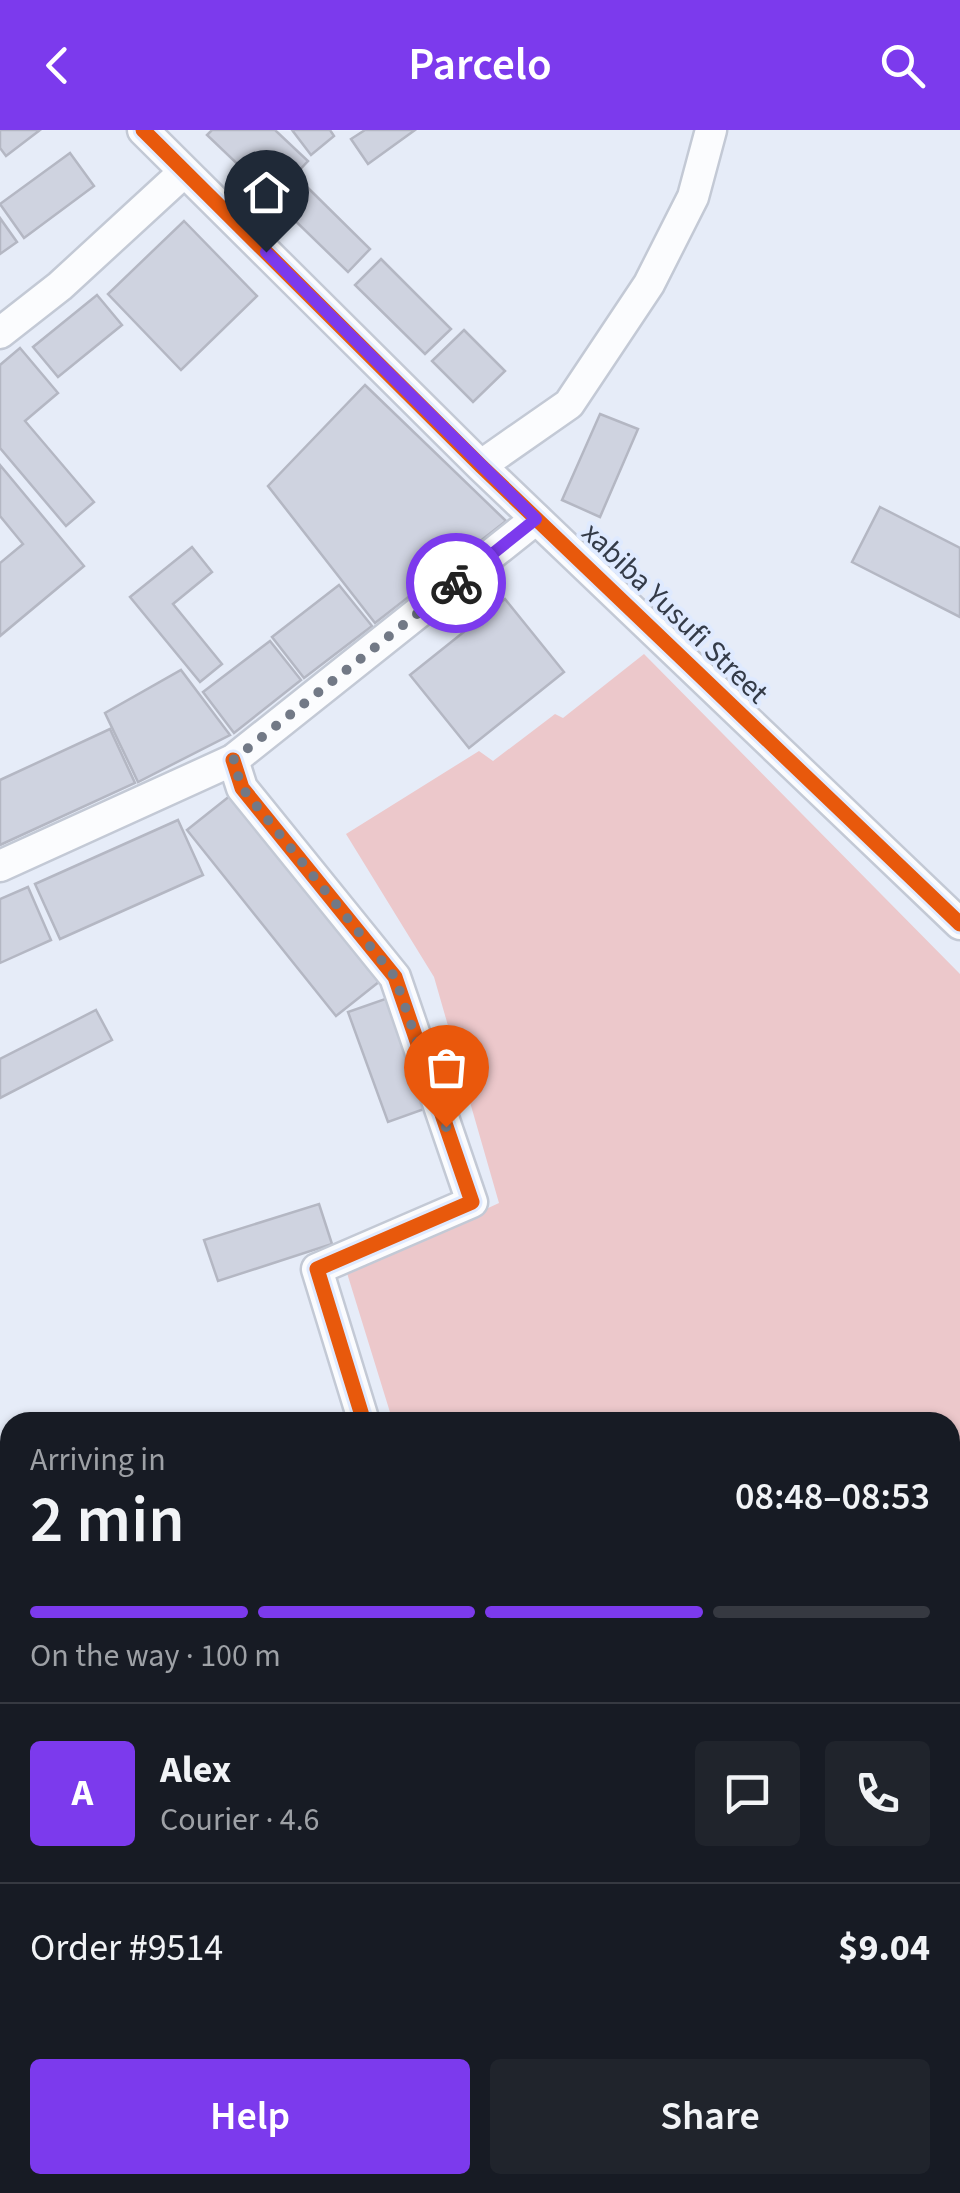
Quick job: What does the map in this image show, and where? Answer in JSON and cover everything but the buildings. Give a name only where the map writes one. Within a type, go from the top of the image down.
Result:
[{"type":"street","name":"xabiba Yusufi Street","points":[[143,130],[536,519],[960,924]]},
{"type":"street","points":[[483,464],[569,404],[650,284],[693,197],[711,130]]},
{"type":"street","points":[[0,334],[184,172]]},
{"type":"street","points":[[0,866],[233,760],[536,519]]},
{"type":"street","points":[[233,760],[242,788],[395,977],[472,1202],[318,1269],[361,1412]]},
{"type":"shaded area","points":[[644,654],[960,974],[960,1412],[390,1412],[347,1273],[499,1203],[434,977],[346,834],[479,751],[493,761],[555,714],[563,718]]},
{"type":"cycle path","points":[[143,130],[481,466],[960,924]]},
{"type":"cycle path","points":[[233,760],[242,788],[395,977],[472,1202],[317,1269],[361,1412]]},
{"type":"way so far","points":[[446,1127],[395,977],[242,788],[233,760],[456,583]]},
{"type":"route","points":[[266,252],[536,519],[456,583]]}]
